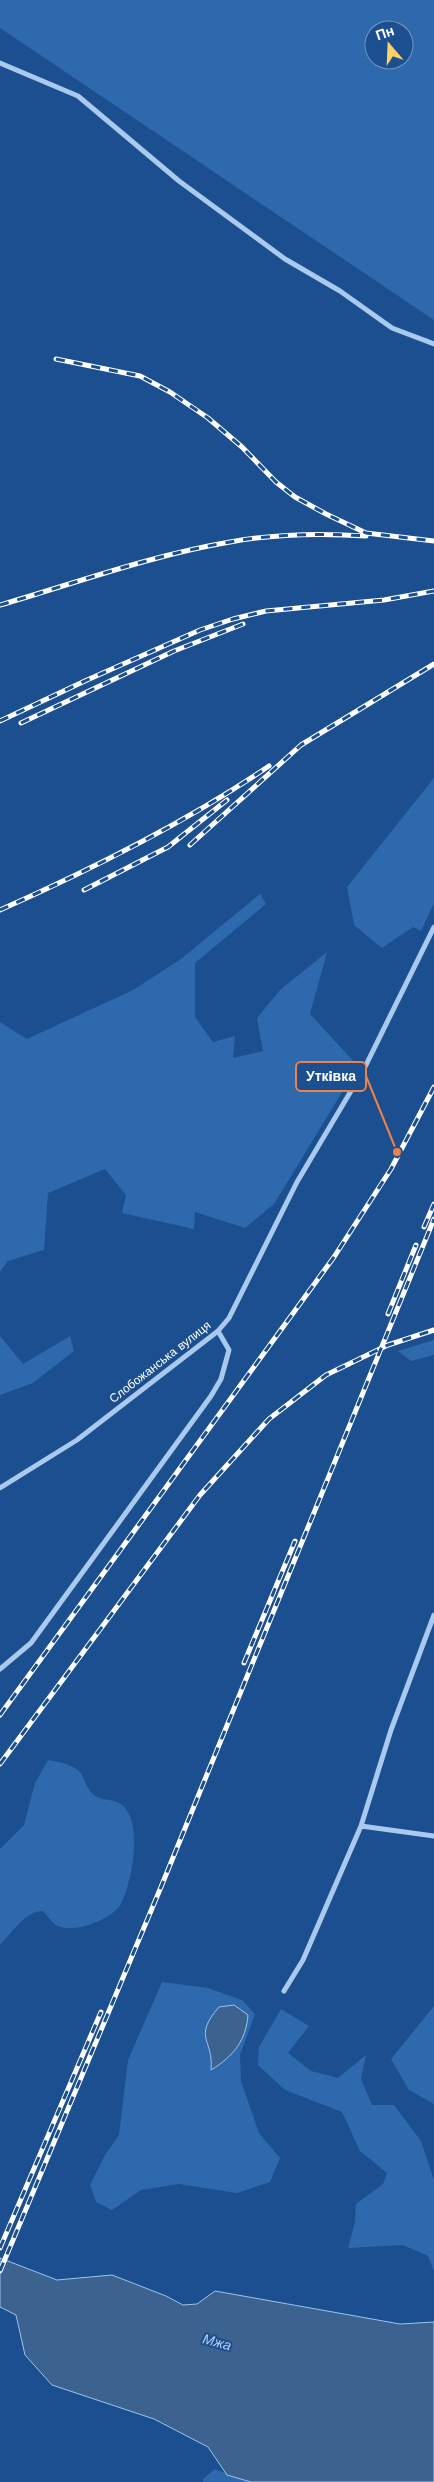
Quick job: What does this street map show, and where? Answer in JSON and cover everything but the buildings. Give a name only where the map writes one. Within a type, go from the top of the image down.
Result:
[{"type":"street","points":[[0,63],[78,96],[179,181],[284,259],[340,291],[392,328],[434,344]]},
{"type":"street","name":"Слобожанська вулиця","points":[[0,1488],[77,1440],[218,1331],[229,1318],[297,1182],[364,1069],[434,927]]},
{"type":"street","points":[[0,1669],[31,1643],[211,1396],[221,1379],[229,1350],[218,1331]]},
{"type":"street","points":[[284,1991],[303,1960],[361,1826],[390,1730],[434,1615]]},
{"type":"street","points":[[361,1826],[434,1836]]},
{"type":"shaded area","points":[[0,0],[434,0],[434,320],[0,28]]},
{"type":"shaded area","points":[[434,778],[434,903],[421,931],[413,927],[382,948],[354,925],[347,887]]},
{"type":"shaded area","points":[[260,894],[266,904],[195,963],[195,1017],[213,1042],[235,1036],[233,1058],[263,1051],[257,1018],[280,990],[327,952],[310,1014],[358,1066],[274,1204],[245,1228],[195,1212],[194,1229],[122,1213],[126,1195],[105,1169],[48,1193],[44,1250],[8,1261],[0,1272],[0,1022],[27,1039],[133,990],[181,959]]},
{"type":"shaded area","points":[[0,1336],[23,1364],[70,1336],[74,1351],[33,1383],[0,1395]]},
{"type":"shaded area","points":[[434,1340],[434,1355],[411,1361],[398,1351]]},
{"type":"shaded area","points":[[48,1760],[67,1764],[76,1769],[80,1772],[94,1795],[118,1802],[125,1808],[133,1828],[134,1841],[129,1882],[117,1910],[101,1920],[81,1927],[63,1928],[54,1924],[43,1911],[36,1912],[14,1929],[0,1945],[0,1849],[24,1825],[35,1783]]},
{"type":"shaded area","points":[[162,1982],[208,1988],[242,2000],[255,2014],[240,2055],[241,2081],[259,2133],[280,2158],[270,2182],[237,2193],[179,2184],[141,2190],[112,2210],[96,2202],[90,2185],[105,2155],[119,2135],[128,2060]]},
{"type":"shaded area","points":[[434,2006],[434,2104],[409,2090],[391,2059]]},
{"type":"shaded area","points":[[281,2009],[309,2026],[288,2053],[311,2071],[338,2078],[366,2055],[361,2079],[372,2105],[394,2105],[421,2141],[434,2180],[434,2271],[428,2256],[403,2245],[348,2248],[355,2222],[356,2204],[383,2184],[387,2173],[360,2151],[342,2112],[285,2090],[258,2065],[259,2047]]},
{"type":"shaded area","points":[[215,2469],[250,2482],[203,2482],[203,2479]]},
{"type":"water","points":[[234,2005],[248,2015],[245,2032],[232,2053],[211,2070],[210,2051],[205,2032],[207,2026],[219,2007]]},
{"type":"water","name":"Мжа","points":[[0,2258],[57,2280],[112,2275],[166,2296],[183,2305],[197,2304],[215,2291],[400,2324],[434,2322],[434,2482],[251,2482],[227,2475],[208,2447],[154,2419],[52,2385],[25,2355],[16,2315],[0,2307]]},
{"type":"railway","points":[[56,359],[140,376],[170,392],[208,418],[242,447],[276,482],[295,497],[326,514],[366,533],[434,541]]},
{"type":"railway","points":[[0,605],[172,554],[230,542],[298,535],[366,536]]},
{"type":"railway","points":[[0,721],[200,630],[233,619],[266,611],[384,600],[434,591]]},
{"type":"railway","points":[[21,723],[174,651],[243,624]]},
{"type":"railway","points":[[190,845],[301,745],[434,664]]},
{"type":"railway","points":[[0,910],[138,844],[204,807],[269,766]]},
{"type":"railway","points":[[84,890],[168,847],[227,800]]},
{"type":"railway","points":[[0,1715],[334,1257],[391,1169],[434,1087]]},
{"type":"railway","points":[[424,1227],[434,1204]]},
{"type":"railway","points":[[0,2271],[161,1887],[434,1219]]},
{"type":"railway","points":[[388,1314],[416,1245]]},
{"type":"railway","points":[[0,1764],[200,1495],[269,1419],[326,1375],[388,1345],[434,1330]]},
{"type":"railway","points":[[244,1663],[295,1541]]},
{"type":"railway","points":[[0,2248],[101,2012]]},
{"type":"place","name":"Уткiвка","points":[[397,1152]]}]
